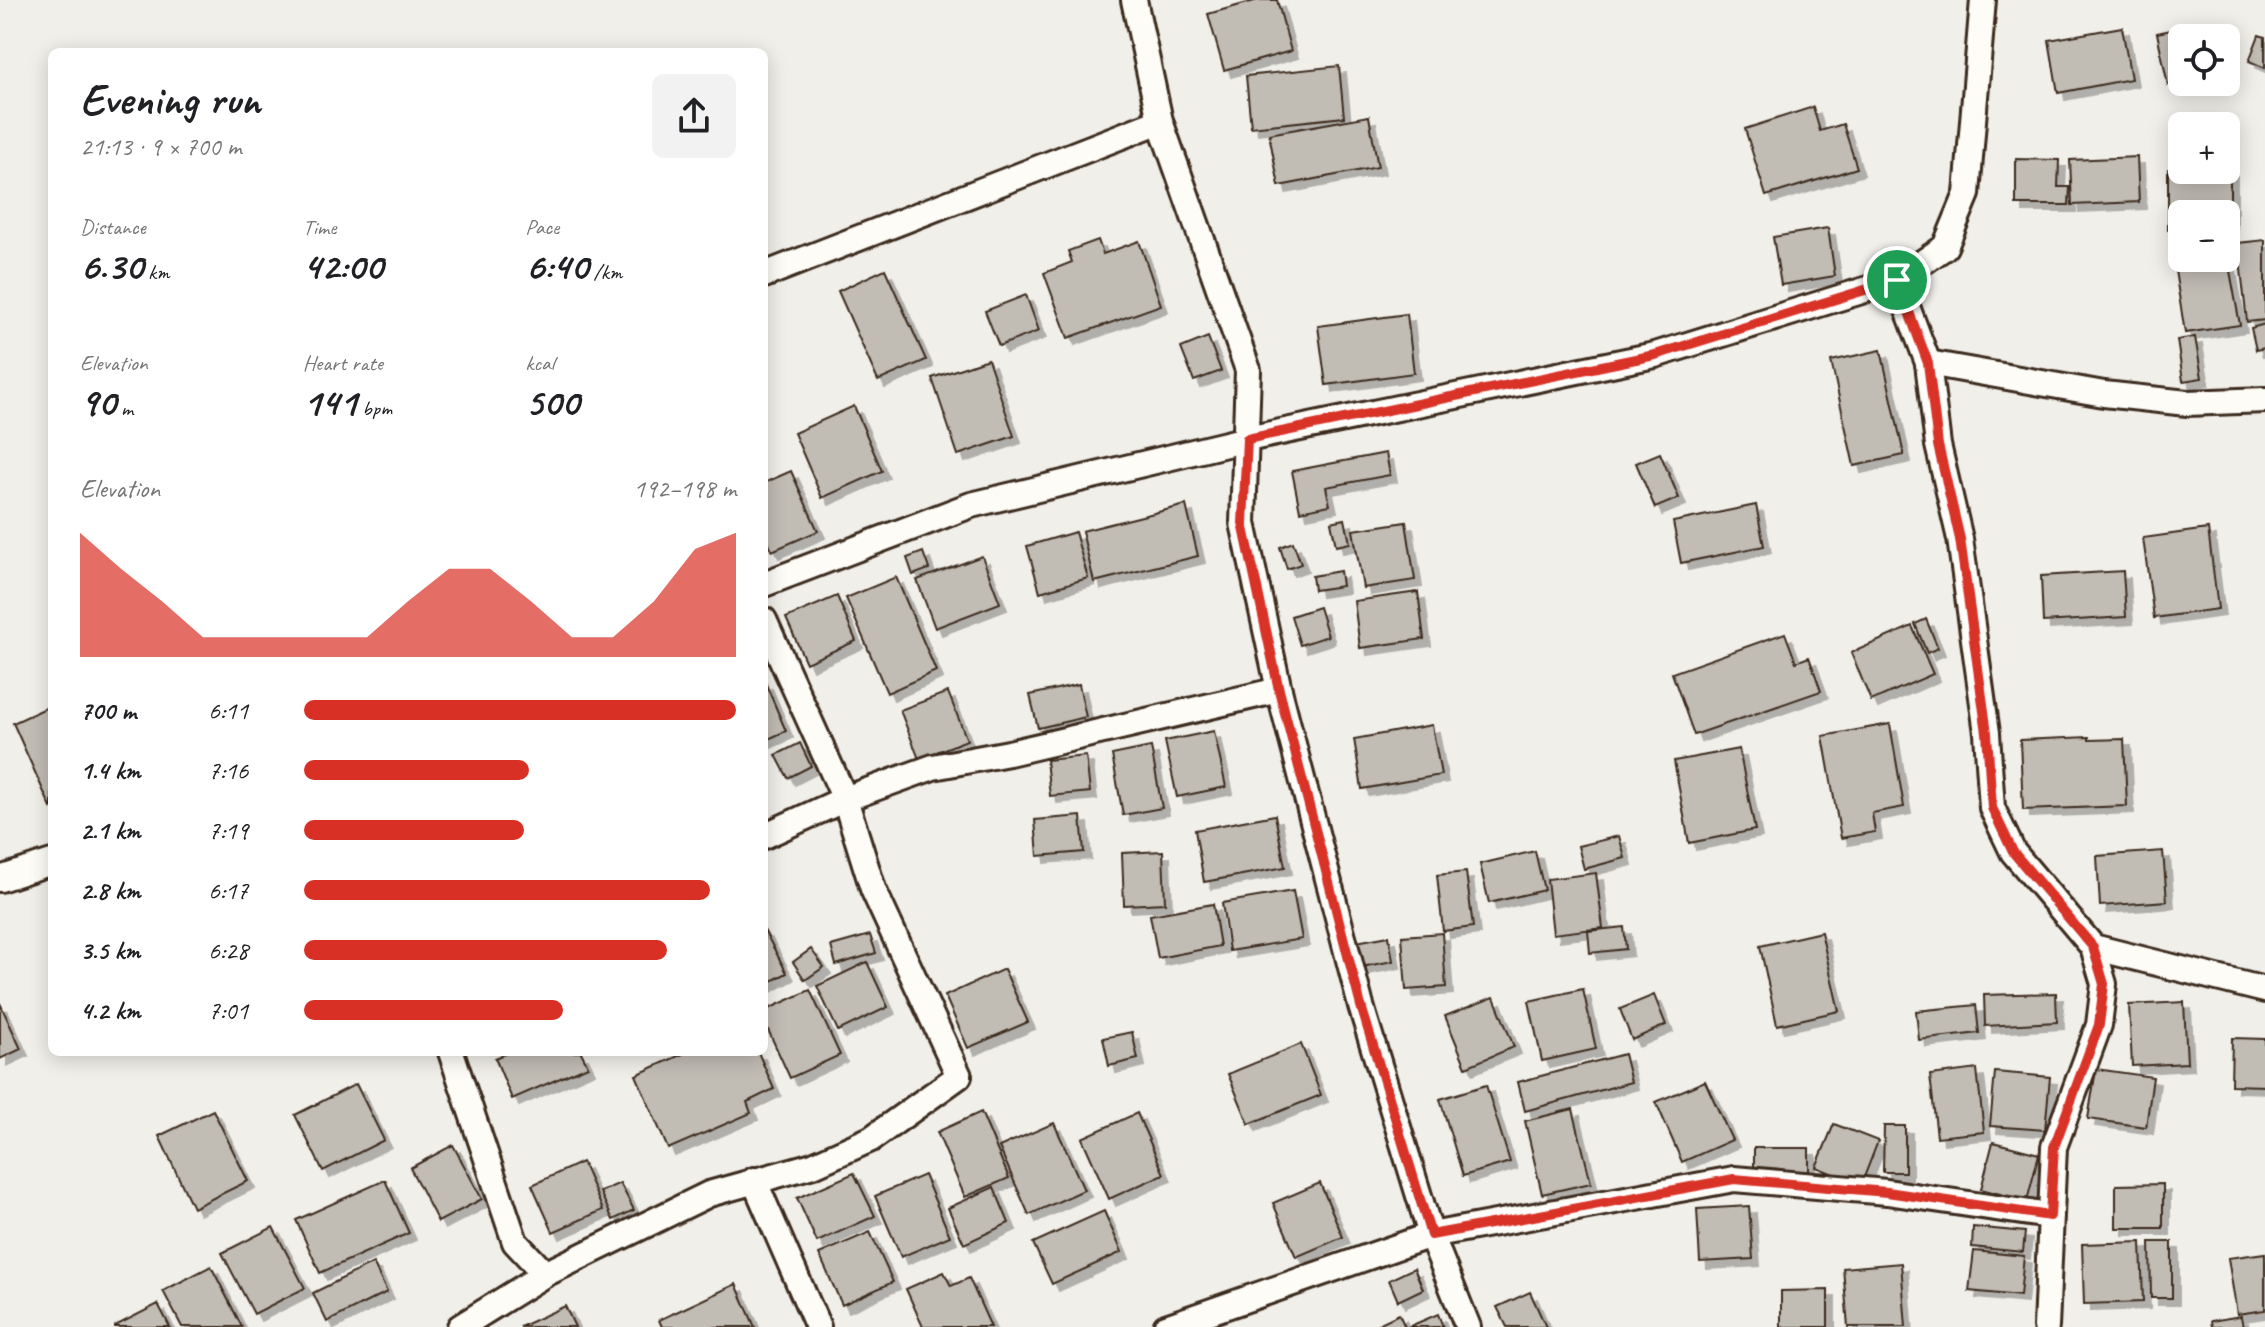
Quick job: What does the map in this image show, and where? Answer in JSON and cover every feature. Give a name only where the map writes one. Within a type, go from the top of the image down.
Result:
[{"type":"street","points":[[1134,0],[1160,121],[1248,370],[1243,523],[1279,690],[1361,1006],[1431,1235],[1468,1327]]},
{"type":"street","points":[[768,582],[971,505],[1247,439],[1655,355],[1897,280],[1945,247],[1967,194],[1983,0]]},
{"type":"street","points":[[768,273],[1160,121]]},
{"type":"street","points":[[1897,280],[1928,363],[1938,445],[1960,539],[1987,733],[1992,808],[2013,852],[2093,947],[2104,984],[2099,1025],[2054,1147],[2046,1327]]},
{"type":"street","points":[[1928,363],[2104,394],[2187,403],[2265,400]]},
{"type":"street","points":[[460,1327],[545,1274],[709,1194],[813,1165],[871,1139],[959,1076],[873,889],[845,799],[768,629]]},
{"type":"street","points":[[768,834],[845,799],[933,767],[1009,753],[1279,690]]},
{"type":"street","points":[[0,879],[48,863]]},
{"type":"street","points":[[2093,947],[2265,990]]},
{"type":"street","points":[[452,1056],[515,1242],[545,1274]]},
{"type":"street","points":[[1166,1327],[1431,1235],[1734,1179],[1887,1192],[2050,1216]]},
{"type":"street","points":[[754,1180],[818,1327]]},
{"type":"building","points":[[1258,0],[1277,0],[1291,51],[1224,70],[1208,14]]},
{"type":"building","points":[[2122,27],[2131,79],[2058,93],[2049,40]]},
{"type":"building","points":[[2168,31],[2168,85],[2157,33]]},
{"type":"building","points":[[2259,35],[2265,37],[2265,68],[2249,61]]},
{"type":"building","points":[[1339,66],[1344,117],[1251,127],[1246,76]]},
{"type":"building","points":[[1813,107],[1820,131],[1843,124],[1857,168],[1766,196],[1745,129]]},
{"type":"building","points":[[1369,116],[1378,167],[1279,186],[1269,134]]},
{"type":"building","points":[[2137,157],[2139,202],[2072,205],[2070,160]]},
{"type":"building","points":[[2016,159],[2059,160],[2058,187],[2070,187],[2069,205],[2016,205]]},
{"type":"building","points":[[2168,184],[2230,184],[2230,200],[2168,200]]},
{"type":"building","points":[[1828,228],[1835,276],[1781,285],[1773,237]]},
{"type":"building","points":[[1098,240],[1103,254],[1139,241],[1161,305],[1068,338],[1044,273],[1072,262],[1068,251]]},
{"type":"building","points":[[2265,240],[2265,320],[2247,322],[2240,243]]},
{"type":"building","points":[[885,269],[926,360],[878,381],[838,291]]},
{"type":"building","points":[[2175,272],[2230,272],[2240,325],[2185,333]]},
{"type":"building","points":[[1026,295],[1039,331],[999,346],[985,311]]},
{"type":"building","points":[[1407,314],[1414,373],[1326,385],[1318,326]]},
{"type":"building","points":[[2265,324],[2265,348],[2256,350],[2251,328]]},
{"type":"building","points":[[1208,337],[1221,371],[1194,381],[1181,348]]},
{"type":"building","points":[[2195,337],[2202,378],[2183,381],[2177,340]]},
{"type":"building","points":[[1881,350],[1904,455],[1854,466],[1831,361]]},
{"type":"building","points":[[988,359],[1014,436],[958,455],[932,378]]},
{"type":"building","points":[[854,406],[882,471],[822,498],[794,433]]},
{"type":"building","points":[[1386,453],[1390,475],[1326,487],[1330,505],[1300,511],[1292,471]]},
{"type":"building","points":[[1660,453],[1679,498],[1655,508],[1636,463]]},
{"type":"building","points":[[791,471],[818,531],[772,551],[768,542],[768,481]]},
{"type":"building","points":[[1186,505],[1198,556],[1094,582],[1082,531]]},
{"type":"building","points":[[1756,505],[1764,546],[1681,563],[1673,522]]},
{"type":"building","points":[[1345,519],[1350,543],[1336,546],[1331,522]]},
{"type":"building","points":[[1406,522],[1415,580],[1363,588],[1353,530]]},
{"type":"building","points":[[2208,529],[2218,609],[2154,618],[2143,538]]},
{"type":"building","points":[[1075,532],[1088,578],[1040,592],[1027,546]]},
{"type":"building","points":[[1293,542],[1301,564],[1287,569],[1280,547]]},
{"type":"building","points":[[923,552],[929,569],[913,575],[907,558]]},
{"type":"building","points":[[982,556],[1000,603],[935,628],[917,580]]},
{"type":"building","points":[[1340,571],[1342,586],[1314,590],[1312,576]]},
{"type":"building","points":[[2123,571],[2126,617],[2043,622],[2041,576]]},
{"type":"building","points":[[896,577],[936,671],[887,693],[846,598]]},
{"type":"building","points":[[1418,592],[1424,639],[1360,648],[1354,601]]},
{"type":"building","points":[[837,596],[856,641],[806,663],[786,618]]},
{"type":"building","points":[[1319,607],[1328,636],[1300,645],[1291,616]]},
{"type":"building","points":[[1926,619],[1938,648],[1927,653],[1915,624]]},
{"type":"building","points":[[1912,626],[1933,674],[1871,701],[1851,653]]},
{"type":"building","points":[[1785,633],[1796,662],[1809,657],[1821,691],[1694,735],[1672,673]]},
{"type":"building","points":[[1079,684],[1086,717],[1038,728],[1030,695]]},
{"type":"building","points":[[768,689],[786,731],[768,739]]},
{"type":"building","points":[[948,692],[967,740],[919,759],[900,710]]},
{"type":"building","points":[[48,707],[48,801],[13,723]]},
{"type":"building","points":[[1890,724],[1904,807],[1872,813],[1875,832],[1841,838],[1823,736]]},
{"type":"building","points":[[1432,725],[1441,775],[1362,789],[1354,739]]},
{"type":"building","points":[[1214,731],[1226,787],[1177,797],[1165,741]]},
{"type":"building","points":[[2089,737],[2089,740],[2124,739],[2127,806],[2023,810],[2020,740]]},
{"type":"building","points":[[800,743],[811,766],[788,778],[776,755]]},
{"type":"building","points":[[1151,747],[1162,808],[1123,815],[1112,755]]},
{"type":"building","points":[[1739,749],[1755,830],[1689,843],[1674,761]]},
{"type":"building","points":[[1086,756],[1090,792],[1050,796],[1046,760]]},
{"type":"building","points":[[1275,815],[1285,867],[1204,882],[1195,830]]},
{"type":"building","points":[[1081,816],[1084,852],[1038,856],[1035,820]]},
{"type":"building","points":[[1619,836],[1625,858],[1584,869],[1578,846]]},
{"type":"building","points":[[1163,851],[1165,903],[1124,905],[1122,853]]},
{"type":"building","points":[[1535,851],[1544,890],[1489,903],[1480,864]]},
{"type":"building","points":[[2163,851],[2167,901],[2100,906],[2097,856]]},
{"type":"building","points":[[1466,872],[1473,927],[1443,931],[1437,875]]},
{"type":"building","points":[[1596,873],[1603,928],[1553,934],[1547,879]]},
{"type":"building","points":[[1293,891],[1302,939],[1229,951],[1222,903]]},
{"type":"building","points":[[1213,904],[1220,946],[1158,958],[1150,915]]},
{"type":"building","points":[[1624,927],[1626,949],[1590,953],[1588,931]]},
{"type":"building","points":[[1821,932],[1839,1011],[1777,1025],[1760,946]]},
{"type":"building","points":[[1442,933],[1446,987],[1406,990],[1402,936]]},
{"type":"building","points":[[870,935],[876,953],[836,965],[831,946]]},
{"type":"building","points":[[1389,936],[1393,961],[1361,967],[1356,942]]},
{"type":"building","points":[[768,937],[787,973],[768,983]]},
{"type":"building","points":[[811,949],[824,967],[805,980],[793,962]]},
{"type":"building","points":[[867,962],[888,1007],[838,1031],[817,986]]},
{"type":"building","points":[[1004,969],[1028,1022],[968,1048],[945,996]]},
{"type":"building","points":[[1583,989],[1596,1049],[1542,1061],[1529,1001]]},
{"type":"building","points":[[810,990],[840,1055],[790,1078],[768,1030],[768,1009]]},
{"type":"building","points":[[2056,993],[2057,1022],[1985,1026],[1984,995]]},
{"type":"building","points":[[1654,995],[1666,1025],[1632,1040],[1620,1009]]},
{"type":"building","points":[[1494,997],[1514,1047],[1466,1067],[1445,1016]]},
{"type":"building","points":[[2184,1002],[2187,1063],[2132,1066],[2129,1005]]},
{"type":"building","points":[[0,1003],[21,1049],[0,1059]]},
{"type":"building","points":[[1976,1005],[1979,1033],[1919,1040],[1916,1011]]},
{"type":"building","points":[[1132,1032],[1138,1059],[1109,1066],[1103,1038]]},
{"type":"building","points":[[2232,1038],[2265,1039],[2265,1086],[2231,1085]]},
{"type":"building","points":[[1301,1044],[1321,1095],[1249,1124],[1228,1074]]},
{"type":"building","points":[[1624,1054],[1631,1082],[1525,1111],[1518,1082]]},
{"type":"building","points":[[583,1056],[588,1066],[512,1099],[495,1058]]},
{"type":"building","points":[[678,1056],[760,1056],[774,1089],[747,1102],[751,1113],[668,1149],[636,1075]]},
{"type":"building","points":[[1977,1069],[1984,1132],[1937,1137],[1930,1075]]},
{"type":"building","points":[[2096,1069],[2153,1077],[2146,1127],[2088,1119]]},
{"type":"building","points":[[1995,1072],[2050,1077],[2045,1130],[1990,1126]]},
{"type":"building","points":[[1705,1081],[1732,1140],[1682,1162],[1656,1102]]},
{"type":"building","points":[[356,1084],[384,1140],[323,1171],[295,1115]]},
{"type":"building","points":[[1486,1085],[1510,1162],[1463,1176],[1440,1099]]},
{"type":"building","points":[[1573,1109],[1591,1183],[1542,1194],[1525,1121]]},
{"type":"building","points":[[213,1110],[248,1181],[193,1208],[159,1136]]},
{"type":"building","points":[[981,1112],[1009,1178],[965,1197],[937,1132]]},
{"type":"building","points":[[1137,1113],[1164,1174],[1109,1199],[1082,1138]]},
{"type":"building","points":[[1054,1123],[1084,1190],[1029,1215],[999,1147]]},
{"type":"building","points":[[1834,1124],[1878,1141],[1861,1185],[1816,1167]]},
{"type":"building","points":[[1884,1126],[1905,1126],[1905,1172],[1883,1172]]},
{"type":"building","points":[[1993,1142],[2039,1154],[2027,1201],[1981,1189]]},
{"type":"building","points":[[453,1145],[482,1199],[438,1222],[410,1168]]},
{"type":"building","points":[[1754,1148],[1809,1148],[1809,1172],[1754,1172]]},
{"type":"building","points":[[582,1162],[603,1210],[553,1232],[532,1185]]},
{"type":"building","points":[[854,1173],[875,1216],[817,1242],[797,1198]]},
{"type":"building","points":[[924,1175],[950,1236],[901,1257],[875,1196]]},
{"type":"building","points":[[385,1180],[409,1233],[320,1273],[296,1220]]},
{"type":"building","points":[[620,1183],[634,1210],[613,1220],[600,1192]]},
{"type":"building","points":[[1320,1183],[1343,1237],[1296,1257],[1273,1203]]},
{"type":"building","points":[[2163,1184],[2163,1228],[2116,1228],[2116,1185]]},
{"type":"building","points":[[994,1187],[1009,1223],[964,1244],[948,1208]]},
{"type":"building","points":[[1749,1206],[1753,1259],[1700,1262],[1697,1209]]},
{"type":"building","points":[[1104,1211],[1122,1252],[1052,1284],[1033,1243]]},
{"type":"building","points":[[273,1227],[305,1288],[254,1314],[222,1253]]},
{"type":"building","points":[[1973,1227],[2025,1232],[2023,1252],[1972,1247]]},
{"type":"building","points":[[870,1232],[893,1282],[842,1305],[819,1254]]},
{"type":"building","points":[[2141,1242],[2143,1302],[2084,1304],[2082,1244]]},
{"type":"building","points":[[2150,1242],[2172,1242],[2172,1298],[2151,1298]]},
{"type":"building","points":[[1974,1251],[2024,1256],[2020,1296],[1969,1291]]},
{"type":"building","points":[[2265,1253],[2265,1310],[2237,1314],[2228,1258]]},
{"type":"building","points":[[373,1263],[387,1292],[327,1322],[313,1293]]},
{"type":"building","points":[[1901,1263],[1906,1327],[1848,1327],[1843,1268]]},
{"type":"building","points":[[211,1266],[242,1327],[182,1327],[163,1291]]},
{"type":"building","points":[[1414,1268],[1423,1289],[1398,1301],[1389,1280]]},
{"type":"building","points":[[944,1272],[951,1286],[969,1278],[991,1327],[923,1327],[906,1289]]},
{"type":"building","points":[[736,1284],[755,1327],[662,1327],[659,1320]]},
{"type":"building","points":[[1828,1290],[1828,1327],[1781,1327],[1781,1291]]},
{"type":"building","points":[[1530,1292],[1546,1327],[1507,1327],[1497,1307]]},
{"type":"building","points":[[158,1304],[170,1327],[115,1327],[115,1326]]},
{"type":"building","points":[[565,1306],[575,1327],[520,1327]]},
{"type":"building","points":[[1399,1314],[1405,1327],[1372,1327]]},
{"type":"building","points":[[1438,1314],[1443,1327],[1408,1327]]},
{"type":"building","points":[[2241,1316],[2243,1327],[2212,1327],[2211,1321]]},
{"type":"route","points":[[1897,280],[1928,363],[1938,445],[1960,539],[1987,733],[1992,808],[2013,852],[2093,947],[2104,984],[2099,1025],[2054,1147],[2050,1216],[1887,1192],[1734,1179],[1431,1235],[1361,1006],[1279,690],[1243,523],[1247,439],[1655,355],[1897,280]]}]
